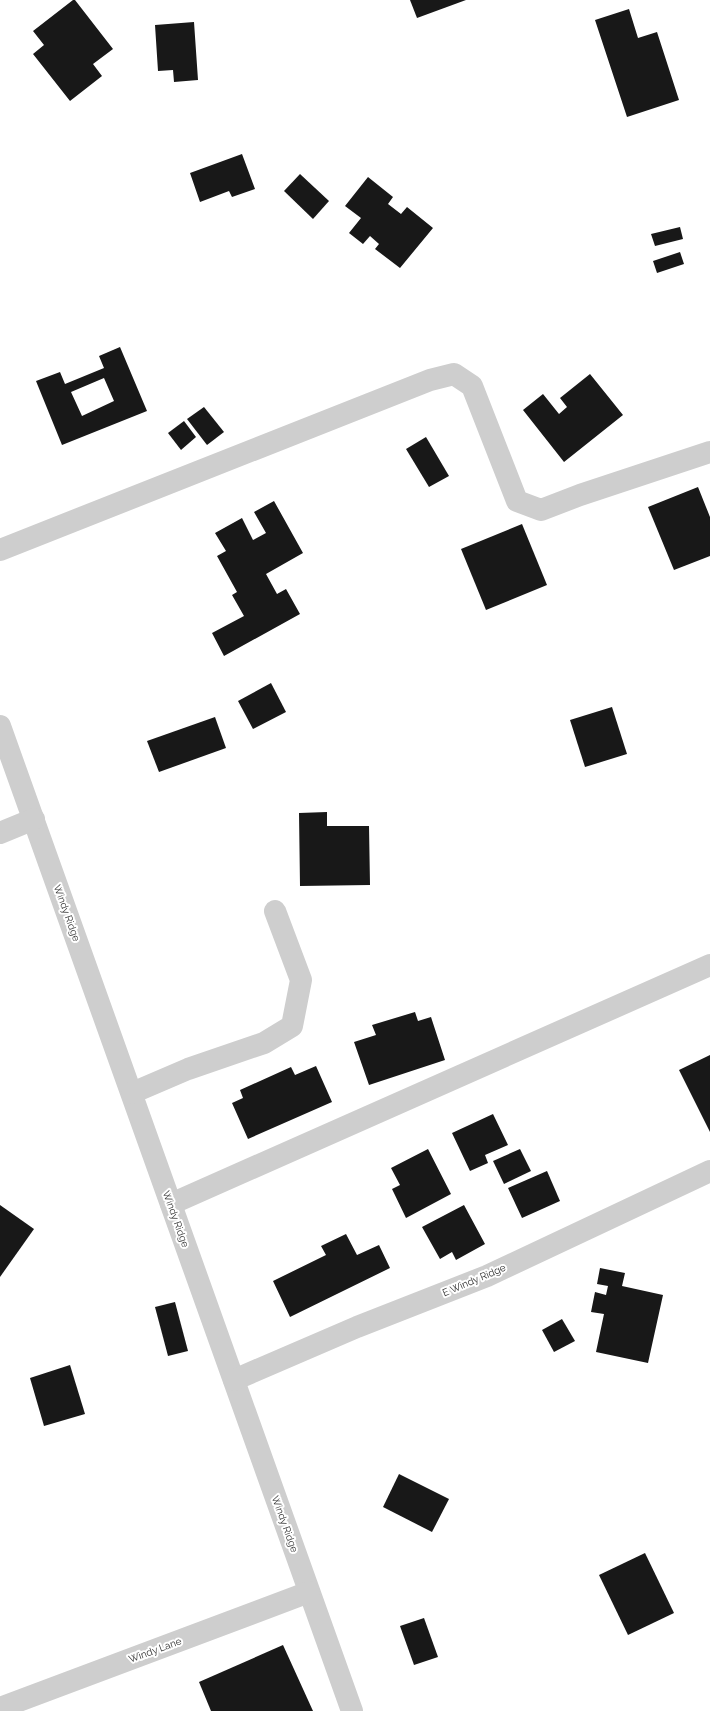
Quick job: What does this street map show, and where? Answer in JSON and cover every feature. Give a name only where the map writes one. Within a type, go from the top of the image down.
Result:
[{"type":"street","points":[[0,550],[430,380],[454,374],[472,386],[517,501],[542,510],[580,495],[710,452]]},
{"type":"street","name":"Windy Ridge","points":[[0,726],[352,1711]]},
{"type":"street","points":[[0,833],[34,820]]},
{"type":"street","points":[[132,1093],[188,1069],[264,1043],[292,1026],[301,980],[275,911]]},
{"type":"street","points":[[171,1204],[710,965]]},
{"type":"street","name":"E Windy Ridge","points":[[234,1380],[357,1327],[487,1276],[710,1171]]},
{"type":"street","name":"Windy Lane","points":[[0,1708],[310,1592]]},
{"type":"building","points":[[75,0],[113,49],[93,64],[102,76],[70,101],[33,54],[44,45],[33,31]]},
{"type":"building","points":[[410,0],[466,0],[417,18]]},
{"type":"building","points":[[629,9],[638,38],[657,32],[679,100],[627,117],[595,20]]},
{"type":"building","points":[[194,22],[198,80],[174,82],[173,70],[158,71],[155,25]]},
{"type":"building","points":[[242,154],[255,189],[232,197],[229,191],[200,202],[190,173]]},
{"type":"building","points":[[300,174],[329,201],[313,219],[284,191]]},
{"type":"building","points":[[368,177],[393,197],[388,204],[401,214],[407,207],[433,228],[400,268],[375,249],[379,244],[370,236],[363,244],[349,233],[361,218],[345,206]]},
{"type":"building","points":[[680,227],[683,239],[655,246],[651,234]]},
{"type":"building","points":[[680,252],[684,264],[657,273],[653,261]]},
{"type":"building","points":[[120,347],[147,411],[62,445],[36,381],[60,372],[65,384],[104,368],[99,356]],"holes":[[[104,378],[114,401],[82,416],[71,392]]]},
{"type":"building","points":[[590,374],[623,415],[564,462],[523,410],[543,394],[559,414],[567,407],[560,398]]},
{"type":"building","points":[[204,407],[224,432],[207,445],[187,419]]},
{"type":"building","points":[[184,421],[196,437],[181,450],[168,433]]},
{"type":"building","points":[[426,437],[449,476],[429,487],[406,449]]},
{"type":"building","points":[[698,487],[710,517],[710,556],[674,570],[648,507]]},
{"type":"building","points":[[274,501],[303,553],[266,574],[277,594],[286,589],[300,614],[224,656],[212,633],[244,616],[232,595],[237,592],[217,556],[226,551],[215,533],[242,518],[253,540],[266,533],[254,512]]},
{"type":"building","points":[[522,524],[547,585],[486,610],[461,549]]},
{"type":"building","points":[[271,683],[286,712],[253,729],[238,701]]},
{"type":"building","points":[[612,707],[627,754],[585,767],[570,720]]},
{"type":"building","points":[[215,717],[226,748],[159,772],[147,741]]},
{"type":"building","points":[[327,812],[327,826],[369,826],[370,885],[300,886],[299,813]]},
{"type":"building","points":[[415,1012],[418,1021],[431,1017],[445,1060],[369,1085],[354,1042],[376,1035],[372,1025]]},
{"type":"building","points":[[710,1055],[710,1132],[679,1070]]},
{"type":"building","points":[[316,1066],[332,1102],[248,1139],[232,1103],[243,1098],[240,1090],[291,1067],[295,1075]]},
{"type":"building","points":[[493,1114],[508,1145],[485,1155],[488,1163],[470,1171],[452,1133]]},
{"type":"building","points":[[428,1149],[451,1194],[406,1218],[392,1189],[400,1185],[391,1168]]},
{"type":"building","points":[[520,1149],[531,1171],[504,1184],[493,1161]]},
{"type":"building","points":[[547,1171],[560,1201],[522,1218],[508,1188]]},
{"type":"building","points":[[0,1205],[34,1229],[0,1277]]},
{"type":"building","points":[[464,1205],[485,1244],[456,1260],[452,1252],[440,1259],[422,1227]]},
{"type":"building","points":[[346,1234],[357,1255],[379,1245],[390,1268],[290,1317],[273,1281],[326,1255],[321,1246]]},
{"type":"building","points":[[600,1268],[625,1273],[622,1286],[663,1295],[648,1363],[596,1352],[604,1314],[591,1312],[595,1292],[606,1295],[608,1286],[597,1284]]},
{"type":"building","points":[[175,1302],[188,1351],[168,1356],[155,1307]]},
{"type":"building","points":[[562,1319],[575,1341],[554,1352],[542,1330]]},
{"type":"building","points":[[70,1365],[85,1414],[44,1426],[30,1378]]},
{"type":"building","points":[[399,1474],[449,1499],[432,1532],[383,1507]]},
{"type":"building","points":[[645,1553],[674,1613],[628,1635],[599,1575]]},
{"type":"building","points":[[424,1618],[438,1657],[414,1665],[400,1626]]},
{"type":"building","points":[[283,1645],[313,1711],[211,1711],[199,1682]]}]
